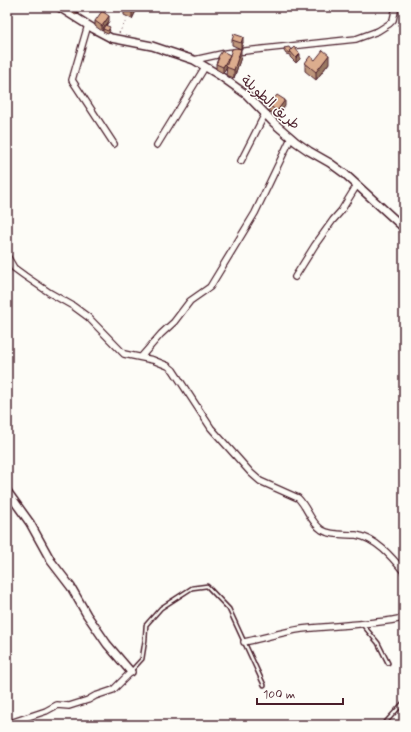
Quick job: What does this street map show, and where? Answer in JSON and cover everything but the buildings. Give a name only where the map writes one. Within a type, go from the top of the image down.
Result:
[{"type":"street","name":"طريق الطويلة","points":[[59,7],[99,32],[115,39],[152,46],[194,60],[241,89],[291,138],[309,152],[336,167],[404,228]]},
{"type":"street","points":[[194,60],[226,53],[356,39],[378,31],[390,24],[393,20],[396,7]]},
{"type":"street","points":[[88,25],[72,80],[114,144]]},
{"type":"street","points":[[157,144],[205,67]]},
{"type":"street","points":[[241,161],[265,114]]},
{"type":"street","points":[[141,357],[161,334],[174,322],[190,301],[210,287],[255,213],[291,138]]},
{"type":"street","points":[[295,277],[315,245],[341,211],[356,185]]},
{"type":"street","points":[[8,260],[14,268],[25,276],[88,317],[124,354],[163,363],[173,370],[211,428],[251,473],[260,481],[298,498],[315,524],[322,530],[332,534],[362,537],[376,543],[404,572]]},
{"type":"street","points":[[7,491],[30,524],[51,561],[71,587],[87,615],[107,644],[131,672],[113,690],[69,706],[57,705],[46,711],[7,724]]},
{"type":"street","points":[[244,642],[280,632],[376,624],[404,618]]},
{"type":"lane","points":[[131,672],[142,659],[146,625],[161,608],[192,588],[207,586],[230,609],[264,685]]},
{"type":"lane","points":[[362,624],[378,643],[388,663]]},
{"type":"lane","points":[[385,723],[404,702]]},
{"type":"path","points":[[115,39],[127,19]]}]
